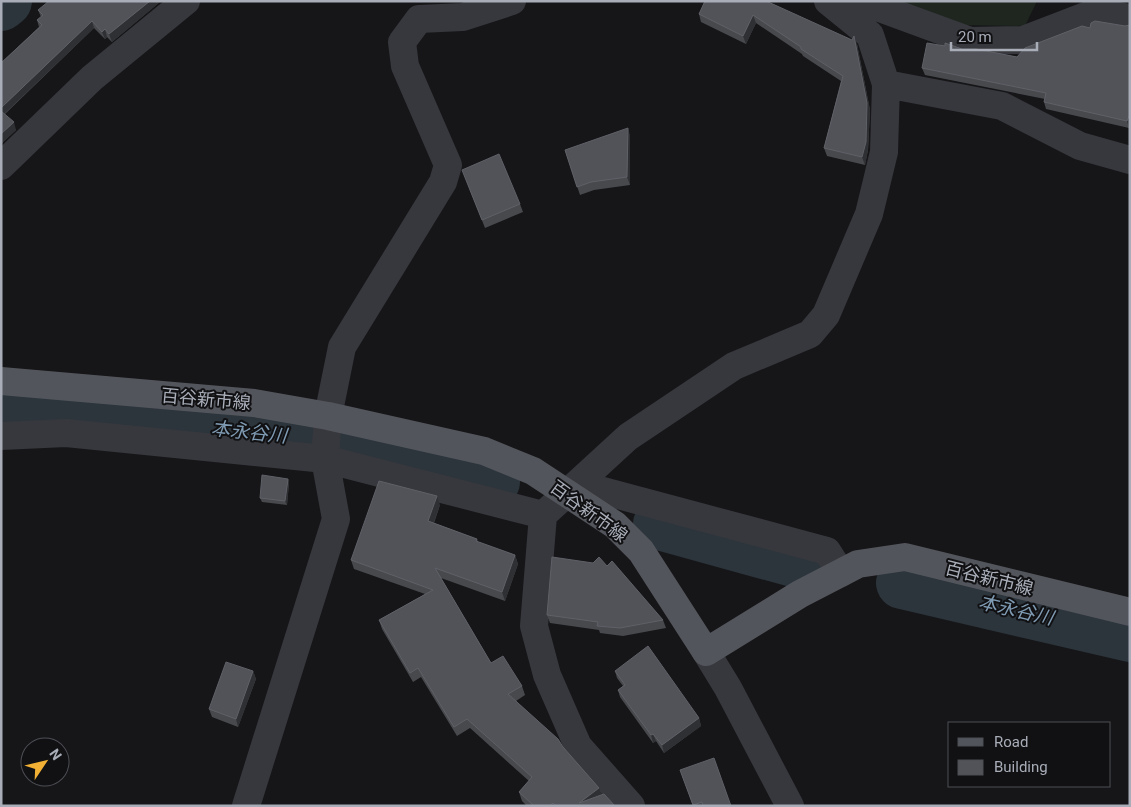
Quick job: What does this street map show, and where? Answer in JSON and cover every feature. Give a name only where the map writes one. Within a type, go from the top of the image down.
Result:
[{"type":"main road","name":"百谷新市線","points":[[1,381],[254,403],[328,416],[484,451],[572,488],[615,525],[641,551],[706,652],[800,594],[858,564],[905,558],[1130,612]]},
{"type":"street","points":[[1,166],[92,78],[186,1]]},
{"type":"street","points":[[246,806],[336,519],[325,459],[328,416],[342,347],[444,182],[448,165],[405,66],[402,42],[419,19],[464,17],[512,1]]},
{"type":"street","points":[[630,806],[578,746],[546,675],[534,626],[543,515],[628,437],[734,366],[810,334],[826,315],[869,214],[884,152],[886,84],[870,35],[828,1]]},
{"type":"street","points":[[861,1],[970,41],[1023,40],[1096,12],[1130,18]]},
{"type":"street","points":[[886,84],[1002,106],[1080,146],[1130,160]]},
{"type":"street","points":[[1,436],[66,433],[325,459],[543,515]]},
{"type":"street","points":[[572,488],[827,551],[841,573]]},
{"type":"street","points":[[706,652],[728,688],[790,806]]},
{"type":"shaded area","points":[[891,1],[1037,1],[1025,26],[958,25]]},
{"type":"building","points":[[49,1],[150,1],[109,34],[105,29],[102,32],[92,21],[1,108],[1,63],[42,25],[37,20],[43,15],[38,10]]},
{"type":"building","points":[[705,1],[766,1],[852,40],[854,36],[867,103],[866,142],[862,157],[824,148],[843,76],[753,15],[743,36],[699,14]]},
{"type":"building","points":[[1095,21],[1125,26],[1130,25],[1130,114],[1127,121],[1044,102],[1046,93],[922,68],[927,43],[945,46],[945,43],[962,49],[976,49],[1017,57],[1025,48],[1082,26],[1090,28],[1091,23]]},
{"type":"building","points":[[1,111],[14,122],[1,134]]},
{"type":"building","points":[[628,128],[627,177],[591,182],[577,187],[565,150]]},
{"type":"building","points":[[499,154],[520,204],[482,220],[462,170]]},
{"type":"building","points":[[262,475],[288,479],[285,501],[260,498]]},
{"type":"building","points":[[379,481],[437,496],[428,521],[515,555],[502,592],[435,568],[491,663],[503,656],[522,686],[508,694],[558,739],[599,788],[579,803],[604,794],[615,806],[556,806],[553,803],[550,806],[534,806],[519,792],[532,777],[467,719],[454,727],[418,668],[410,673],[379,620],[433,590],[351,560]]},
{"type":"building","points":[[552,557],[593,563],[599,557],[607,566],[612,561],[663,620],[620,628],[597,626],[598,622],[547,615]]},
{"type":"building","points":[[648,646],[699,718],[662,745],[653,734],[651,735],[618,690],[625,685],[615,671]]},
{"type":"building","points":[[226,662],[253,671],[236,719],[209,709]]},
{"type":"building","points":[[714,758],[731,806],[703,806],[702,802],[693,805],[680,770]]},
{"type":"waterway","points":[[1,5],[6,1]]},
{"type":"waterway","name":"本永谷川","points":[[1,419],[58,410],[351,443],[494,482]]},
{"type":"waterway","name":"本永谷川","points":[[659,524],[797,562]]},
{"type":"waterway","name":"本永谷川","points":[[902,583],[1130,636]]}]
